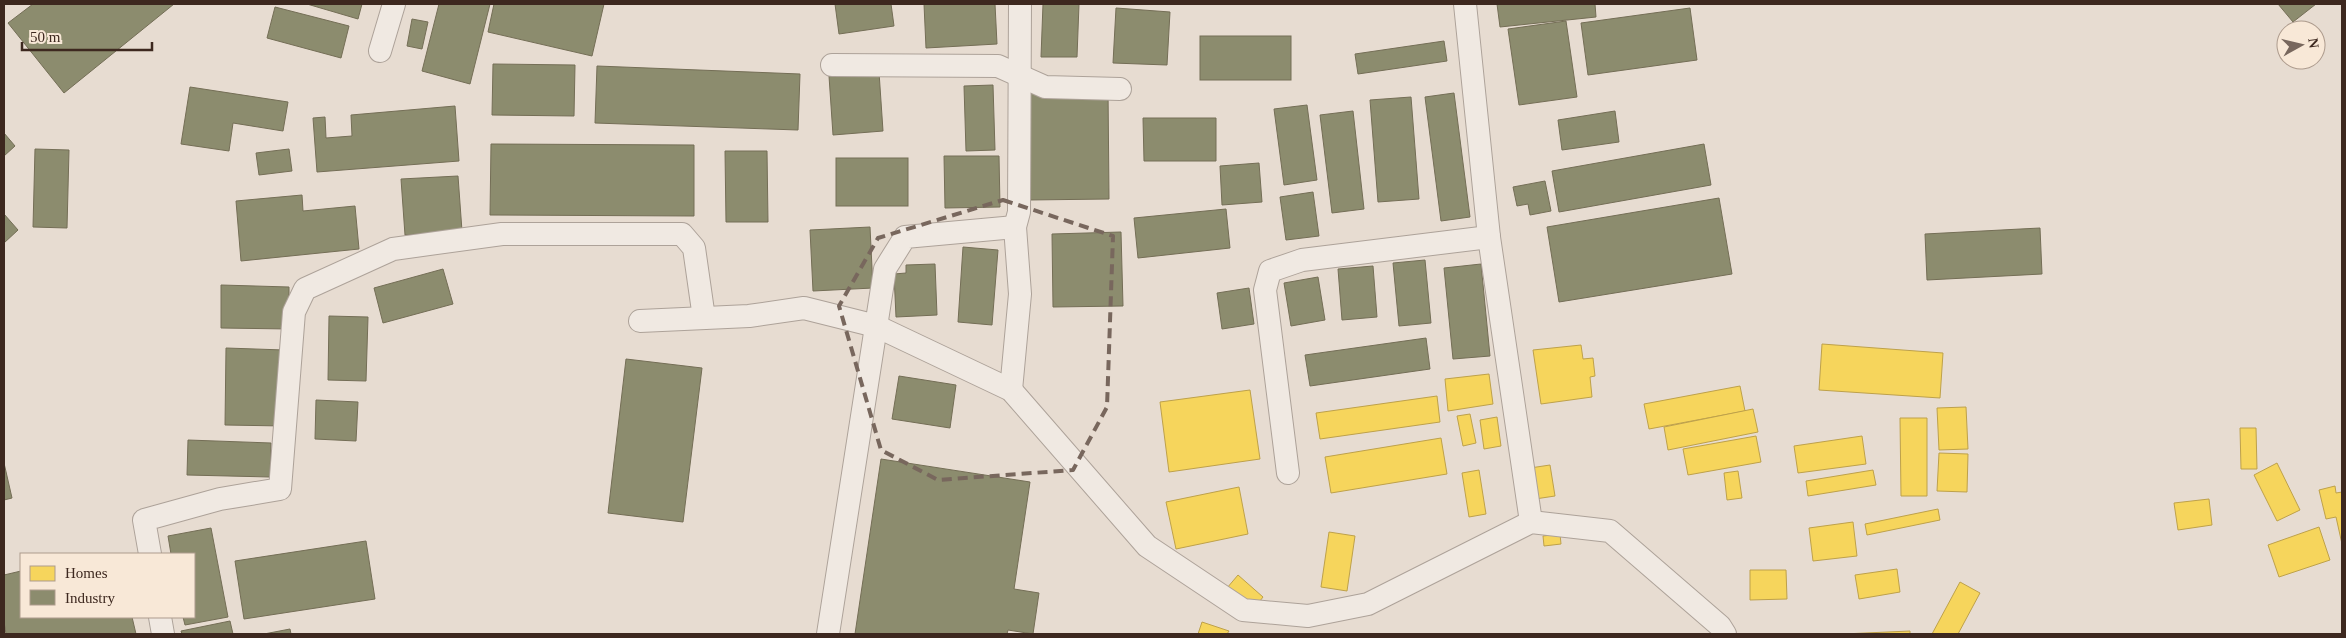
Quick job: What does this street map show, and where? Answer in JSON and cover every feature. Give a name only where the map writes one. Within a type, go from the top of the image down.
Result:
[{"type":"street","points":[[380,51],[394,4]]},
{"type":"street","points":[[1011,390],[1020,294],[1015,227],[1019,212],[1020,4]]},
{"type":"street","points":[[1465,4],[1489,237],[1531,522]]},
{"type":"street","points":[[832,66],[998,66],[1045,87],[1120,88]]},
{"type":"street","points":[[828,634],[885,269],[905,236],[1015,227]]},
{"type":"street","points":[[150,553],[144,520],[220,499],[280,489],[294,312],[305,289],[393,249],[502,234],[682,234],[694,248],[704,318]]},
{"type":"street","points":[[1288,473],[1265,290],[1270,271],[1302,260],[1489,237]]},
{"type":"street","points":[[640,321],[749,316],[804,308],[876,326],[1011,390],[1148,546],[1243,610],[1308,616],[1368,604],[1531,522],[1610,531],[1720,626],[1725,634]]},
{"type":"street","points":[[160,618],[163,634]]},
{"type":"highlighted area","points":[[1003,200],[1113,236],[1107,407],[1073,470],[938,480],[881,450],[839,306],[878,238]]},
{"type":"building: Homes","points":[[1822,344],[1943,353],[1940,398],[1819,390]]},
{"type":"building: Homes","points":[[1581,345],[1583,359],[1593,358],[1595,376],[1590,377],[1592,397],[1541,404],[1533,350]]},
{"type":"building: Homes","points":[[1489,374],[1493,404],[1448,411],[1445,379]]},
{"type":"building: Homes","points":[[1740,386],[1745,411],[1649,429],[1644,404]]},
{"type":"building: Homes","points":[[1250,390],[1260,459],[1169,472],[1160,402]]},
{"type":"building: Homes","points":[[1437,396],[1440,422],[1320,439],[1316,413]]},
{"type":"building: Homes","points":[[1966,407],[1968,449],[1939,450],[1937,408]]},
{"type":"building: Homes","points":[[1753,409],[1758,432],[1668,450],[1664,427]]},
{"type":"building: Homes","points":[[1470,414],[1476,443],[1463,446],[1457,416]]},
{"type":"building: Homes","points":[[1497,417],[1501,446],[1484,449],[1480,420]]},
{"type":"building: Homes","points":[[1900,418],[1927,418],[1927,496],[1901,496]]},
{"type":"building: Homes","points":[[2240,428],[2256,428],[2257,469],[2241,469]]},
{"type":"building: Homes","points":[[1756,436],[1761,462],[1688,475],[1683,449]]},
{"type":"building: Homes","points":[[1862,436],[1866,464],[1798,473],[1794,446]]},
{"type":"building: Homes","points":[[1441,438],[1447,474],[1331,493],[1325,457]]},
{"type":"building: Homes","points":[[1939,453],[1968,454],[1967,492],[1937,491]]},
{"type":"building: Homes","points":[[2277,463],[2300,510],[2277,521],[2254,475]]},
{"type":"building: Homes","points":[[1550,465],[1555,496],[1535,499],[1530,468]]},
{"type":"building: Homes","points":[[1479,470],[1486,514],[1469,517],[1462,473]]},
{"type":"building: Homes","points":[[1873,470],[1876,485],[1808,496],[1806,481]]},
{"type":"building: Homes","points":[[1738,471],[1742,498],[1727,500],[1724,473]]},
{"type":"building: Homes","points":[[2335,486],[2336,493],[2342,492],[2342,544],[2336,517],[2326,519],[2319,490]]},
{"type":"building: Homes","points":[[1239,487],[1248,534],[1176,549],[1166,502]]},
{"type":"building: Homes","points":[[2209,499],[2212,525],[2178,530],[2174,503]]},
{"type":"building: Homes","points":[[1938,509],[1940,520],[1867,535],[1865,524]]},
{"type":"building: Homes","points":[[1853,522],[1857,556],[1813,561],[1809,528]]},
{"type":"building: Homes","points":[[2319,527],[2330,560],[2279,577],[2268,545]]},
{"type":"building: Homes","points":[[1329,532],[1355,536],[1347,591],[1321,587]]},
{"type":"building: Homes","points":[[1560,534],[1561,544],[1544,546],[1543,536]]},
{"type":"building: Homes","points":[[1897,569],[1900,592],[1859,599],[1855,575]]},
{"type":"building: Homes","points":[[1750,570],[1786,570],[1787,599],[1750,600]]},
{"type":"building: Homes","points":[[1238,575],[1263,597],[1253,610],[1227,588]]},
{"type":"building: Homes","points":[[1960,582],[1980,593],[1958,634],[1932,634]]},
{"type":"building: Homes","points":[[1202,622],[1229,631],[1227,634],[1198,634]]},
{"type":"building: Homes","points":[[1910,631],[1910,634],[1843,634]]},
{"type":"building: Industry","points":[[33,4],[174,4],[64,93],[8,23]]},
{"type":"building: Industry","points":[[307,4],[362,4],[358,19]]},
{"type":"building: Industry","points":[[439,4],[490,4],[470,84],[422,71]]},
{"type":"building: Industry","points":[[494,4],[604,4],[592,56],[488,32]]},
{"type":"building: Industry","points":[[835,4],[891,4],[894,26],[839,34]]},
{"type":"building: Industry","points":[[924,4],[995,4],[997,44],[926,48]]},
{"type":"building: Industry","points":[[1043,4],[1079,4],[1077,57],[1041,57]]},
{"type":"building: Industry","points":[[1497,4],[1595,4],[1596,17],[1500,27]]},
{"type":"building: Industry","points":[[2278,4],[2316,4],[2296,20],[2291,20]]},
{"type":"building: Industry","points":[[275,7],[349,26],[341,58],[267,38]]},
{"type":"building: Industry","points":[[1116,8],[1170,12],[1167,65],[1113,63]]},
{"type":"building: Industry","points":[[1690,8],[1697,60],[1588,75],[1581,23]]},
{"type":"building: Industry","points":[[412,19],[428,22],[422,49],[407,46]]},
{"type":"building: Industry","points":[[1566,21],[1577,97],[1519,105],[1508,29]]},
{"type":"building: Industry","points":[[1200,36],[1291,36],[1291,80],[1200,80]]},
{"type":"building: Industry","points":[[1444,41],[1447,61],[1358,74],[1355,54]]},
{"type":"building: Industry","points":[[493,64],[575,65],[574,116],[492,115]]},
{"type":"building: Industry","points":[[597,66],[800,74],[798,130],[595,123]]},
{"type":"building: Industry","points":[[879,72],[883,131],[833,135],[829,76]]},
{"type":"building: Industry","points":[[993,85],[995,150],[966,151],[964,86]]},
{"type":"building: Industry","points":[[190,87],[288,102],[283,131],[233,123],[229,151],[181,144]]},
{"type":"building: Industry","points":[[1108,89],[1109,199],[1028,200],[1027,90]]},
{"type":"building: Industry","points":[[1454,93],[1470,217],[1441,221],[1425,97]]},
{"type":"building: Industry","points":[[1411,97],[1419,199],[1378,202],[1370,100]]},
{"type":"building: Industry","points":[[1307,105],[1317,180],[1284,185],[1274,109]]},
{"type":"building: Industry","points":[[455,106],[459,161],[317,172],[313,118],[325,117],[326,138],[352,136],[351,115]]},
{"type":"building: Industry","points":[[1353,111],[1364,209],[1332,213],[1320,115]]},
{"type":"building: Industry","points":[[1615,111],[1619,142],[1562,150],[1558,120]]},
{"type":"building: Industry","points":[[1143,118],[1216,118],[1216,161],[1144,161]]},
{"type":"building: Industry","points":[[4,133],[15,146],[4,156]]},
{"type":"building: Industry","points":[[491,144],[694,145],[694,216],[490,215]]},
{"type":"building: Industry","points":[[1704,144],[1711,185],[1559,212],[1552,171]]},
{"type":"building: Industry","points":[[35,149],[69,150],[67,228],[33,227]]},
{"type":"building: Industry","points":[[289,149],[292,171],[259,175],[256,153]]},
{"type":"building: Industry","points":[[725,151],[767,151],[768,222],[726,222]]},
{"type":"building: Industry","points":[[944,156],[999,156],[1000,207],[945,208]]},
{"type":"building: Industry","points":[[836,158],[908,158],[908,206],[836,206]]},
{"type":"building: Industry","points":[[1259,163],[1262,202],[1222,205],[1220,166]]},
{"type":"building: Industry","points":[[458,176],[462,231],[405,235],[401,179]]},
{"type":"building: Industry","points":[[1545,181],[1551,211],[1530,215],[1528,204],[1517,206],[1513,187]]},
{"type":"building: Industry","points":[[1313,192],[1319,236],[1286,240],[1280,197]]},
{"type":"building: Industry","points":[[302,195],[303,211],[355,206],[359,249],[241,261],[236,201]]},
{"type":"building: Industry","points":[[1719,198],[1732,274],[1559,302],[1547,227]]},
{"type":"building: Industry","points":[[1226,209],[1230,248],[1138,258],[1134,218]]},
{"type":"building: Industry","points":[[4,214],[18,230],[4,243]]},
{"type":"building: Industry","points":[[870,227],[873,288],[813,291],[810,230]]},
{"type":"building: Industry","points":[[2040,228],[2042,274],[1927,280],[1925,234]]},
{"type":"building: Industry","points":[[1121,232],[1123,306],[1053,307],[1052,234]]},
{"type":"building: Industry","points":[[963,247],[998,250],[992,325],[958,322]]},
{"type":"building: Industry","points":[[1425,260],[1431,323],[1399,326],[1393,263]]},
{"type":"building: Industry","points":[[935,264],[937,315],[896,317],[894,274],[906,273],[906,265]]},
{"type":"building: Industry","points":[[1481,264],[1490,356],[1453,359],[1444,268]]},
{"type":"building: Industry","points":[[1373,266],[1377,317],[1342,320],[1338,269]]},
{"type":"building: Industry","points":[[443,269],[453,304],[383,323],[374,288]]},
{"type":"building: Industry","points":[[1318,277],[1325,320],[1291,326],[1284,283]]},
{"type":"building: Industry","points":[[221,285],[289,287],[289,329],[221,328]]},
{"type":"building: Industry","points":[[1249,288],[1254,324],[1222,329],[1217,293]]},
{"type":"building: Industry","points":[[329,316],[368,317],[366,381],[328,380]]},
{"type":"building: Industry","points":[[1426,338],[1430,369],[1310,386],[1305,355]]},
{"type":"building: Industry","points":[[226,348],[284,350],[283,426],[225,425]]},
{"type":"building: Industry","points":[[626,359],[702,368],[683,522],[608,513]]},
{"type":"building: Industry","points":[[899,376],[956,385],[950,428],[892,419]]},
{"type":"building: Industry","points":[[316,400],[358,402],[356,441],[315,439]]},
{"type":"building: Industry","points":[[188,440],[271,443],[270,477],[187,475]]},
{"type":"building: Industry","points":[[881,459],[1030,482],[1014,589],[1039,593],[1033,634],[1008,630],[1007,634],[855,634]]},
{"type":"building: Industry","points":[[4,463],[12,498],[4,500]]},
{"type":"building: Industry","points":[[211,528],[228,617],[185,625],[183,618],[195,618],[195,553],[171,553],[168,536]]},
{"type":"building: Industry","points":[[366,541],[375,599],[244,619],[235,561]]},
{"type":"building: Industry","points":[[20,571],[20,618],[132,618],[136,634],[6,634],[4,622],[4,575]]},
{"type":"building: Industry","points":[[230,621],[233,634],[182,634],[181,631]]},
{"type":"building: Industry","points":[[290,629],[291,634],[264,634]]}]
